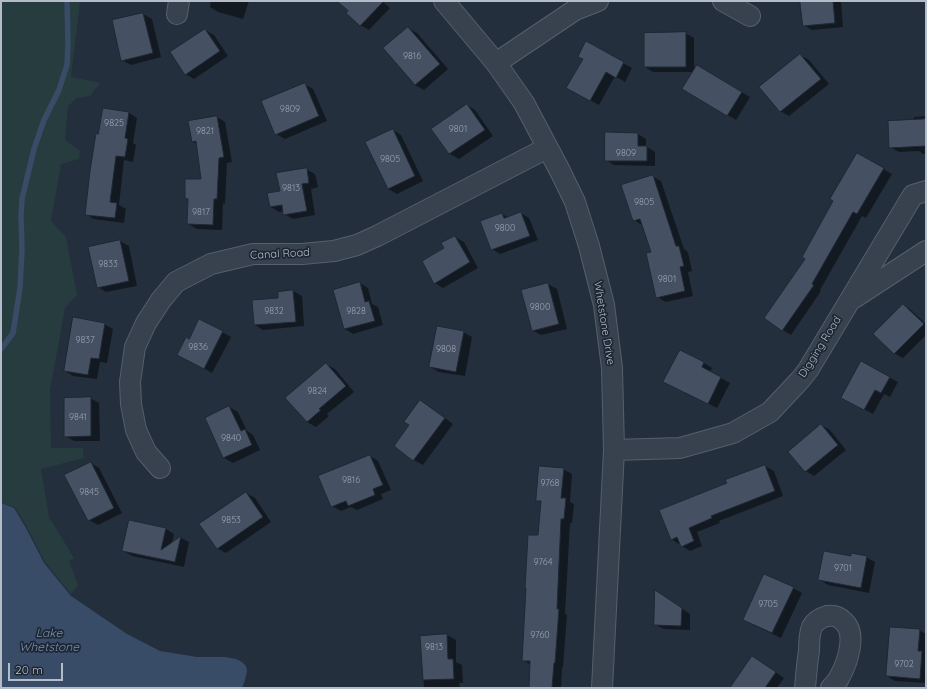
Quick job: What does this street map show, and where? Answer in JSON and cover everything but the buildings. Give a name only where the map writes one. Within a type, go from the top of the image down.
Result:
[{"type":"street","name":"Whetstone Drive","points":[[444,1],[496,63],[524,103],[575,202],[589,246],[604,305],[612,368],[614,450],[602,688]]},
{"type":"street","points":[[496,63],[574,10],[598,1]]},
{"type":"street","points":[[723,1],[750,16]]},
{"type":"street","name":"Canal Road","points":[[160,468],[146,452],[136,430],[131,404],[130,382],[135,347],[146,323],[161,300],[176,282],[210,264],[253,254],[302,254],[334,251],[358,245],[547,148]]},
{"type":"street","name":"Digging Road","points":[[614,450],[680,448],[733,433],[770,412],[808,370],[913,195],[926,191]]},
{"type":"street","name":"Digging Road","points":[[849,301],[926,251]]},
{"type":"street","points":[[805,688],[810,633],[812,626],[816,620],[832,615],[839,617],[846,623],[849,630],[850,640],[846,665],[838,680],[831,688]]},
{"type":"green space","points":[[1,1],[80,1],[71,77],[100,83],[90,96],[77,98],[68,106],[65,140],[80,151],[79,159],[61,164],[51,221],[66,237],[77,295],[65,308],[50,390],[51,448],[83,448],[84,458],[41,469],[49,517],[74,558],[69,561],[78,585],[71,594],[45,562],[15,507],[1,503]]},
{"type":"water","name":"Lake Whetstone","points":[[1,503],[14,508],[44,563],[71,596],[127,634],[160,651],[197,657],[225,657],[242,662],[246,666],[247,671],[242,688],[1,688]]},
{"type":"waterway","points":[[1,349],[13,333],[20,288],[22,199],[34,149],[44,120],[59,90],[67,65],[67,1]]}]
